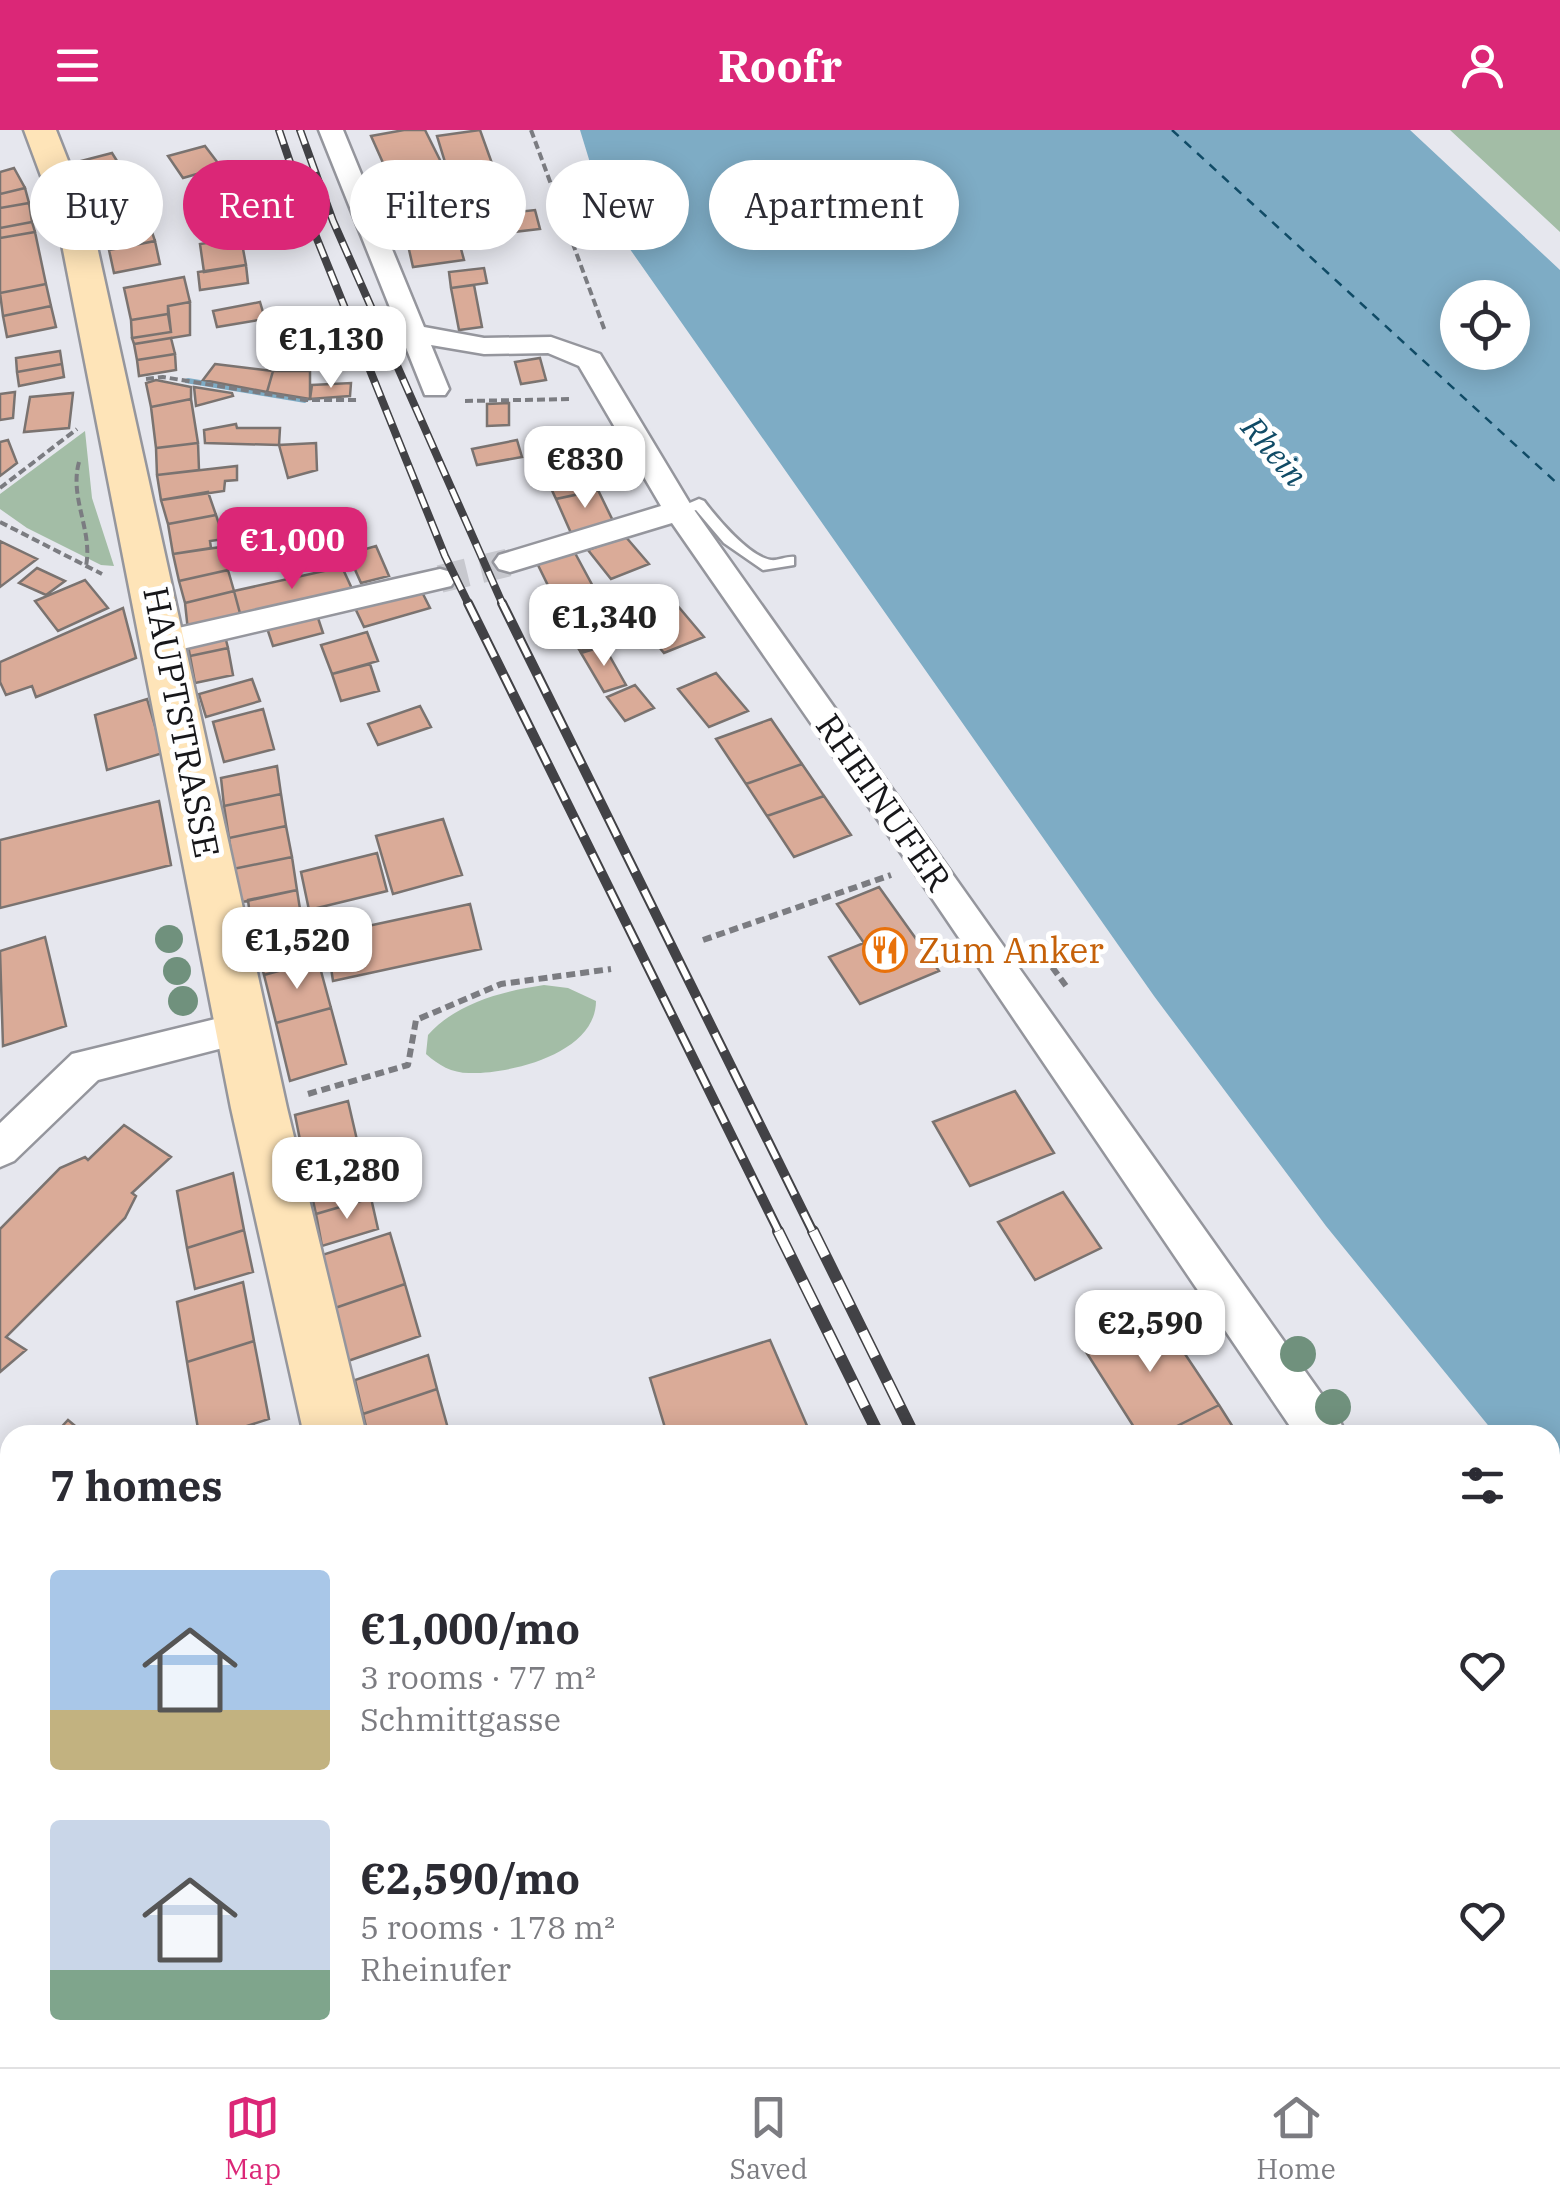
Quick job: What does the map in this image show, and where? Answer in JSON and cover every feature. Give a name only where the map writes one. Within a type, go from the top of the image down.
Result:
[{"type":"main road","name":"HAUPTSTRASSE","points":[[40,130],[74,218],[97,430],[161,621],[258,1108],[333,1425]]},
{"type":"street","points":[[331,130],[436,389]]},
{"type":"street","points":[[416,334],[484,346],[550,344],[600,350]]},
{"type":"street","name":"RHEINUFER","points":[[600,350],[613,399],[679,511],[1316,1425]]},
{"type":"street","points":[[510,562],[679,511]]},
{"type":"street","points":[[161,621],[440,580]]},
{"type":"street","points":[[0,1150],[86,1066],[244,1028]]},
{"type":"lane","points":[[679,511],[699,504],[720,533],[742,551],[769,566],[790,561]]},
{"type":"path","points":[[531,130],[600,350]]},
{"type":"path","points":[[197,383],[320,402],[358,400]]},
{"type":"path","points":[[436,389],[449,401],[613,399]]},
{"type":"path","points":[[0,488],[68,435],[97,430]]},
{"type":"path","points":[[68,435],[97,430]]},
{"type":"path","points":[[83,455],[73,483],[91,550],[86,566]]},
{"type":"path","points":[[0,522],[86,566],[161,621]]},
{"type":"path","points":[[703,940],[928,863]]},
{"type":"path","points":[[258,1108],[408,1065],[416,1020],[501,984],[611,970]]},
{"type":"green space","points":[[1450,130],[1560,130],[1560,232]]},
{"type":"green space","points":[[85,431],[92,498],[114,566],[101,565],[27,528],[0,509],[0,494]]},
{"type":"green space","points":[[544,985],[568,988],[596,1001],[592,1019],[567,1047],[528,1064],[487,1072],[451,1070],[426,1054],[428,1035],[452,1015],[497,995]]},
{"type":"water","name":"Rhein","points":[[580,130],[1410,130],[1560,270],[1560,1425],[1488,1425],[1326,1226],[1154,996],[631,250],[689,250],[689,160],[589,160]]},
{"type":"building","points":[[425,130],[440,160],[382,160],[371,136]]},
{"type":"building","points":[[480,130],[491,160],[444,160],[437,136]]},
{"type":"building","points":[[205,146],[216,160],[183,160],[183,178],[168,156]]},
{"type":"building","points":[[112,153],[116,160],[85,160]]},
{"type":"building","points":[[14,168],[25,188],[0,194],[0,172]]},
{"type":"building","points":[[25,188],[29,203],[0,208],[0,194]]},
{"type":"building","points":[[29,203],[30,222],[0,228],[0,208]]},
{"type":"building","points":[[535,210],[540,229],[526,231],[526,211]]},
{"type":"building","points":[[30,222],[30,233],[0,238],[0,228]]},
{"type":"building","points":[[30,233],[30,250],[39,250],[46,284],[0,293],[0,238]]},
{"type":"building","points":[[109,250],[157,250],[160,264],[114,273]]},
{"type":"building","points":[[201,250],[243,250],[246,265],[204,272]]},
{"type":"building","points":[[409,250],[461,250],[464,260],[413,267]]},
{"type":"building","points":[[246,265],[248,283],[200,290],[198,272]]},
{"type":"building","points":[[484,268],[487,283],[451,288],[449,272]]},
{"type":"building","points":[[184,277],[190,302],[168,306],[168,314],[131,320],[124,288]]},
{"type":"building","points":[[46,284],[51,306],[3,316],[0,293]]},
{"type":"building","points":[[474,285],[482,327],[459,330],[451,288]]},
{"type":"building","points":[[190,302],[190,335],[134,344],[132,338],[171,332],[168,306]]},
{"type":"building","points":[[260,302],[265,319],[217,327],[213,311]]},
{"type":"building","points":[[51,306],[56,327],[7,337],[3,316]]},
{"type":"building","points":[[168,314],[171,332],[132,338],[131,320]]},
{"type":"building","points":[[171,338],[175,354],[137,360],[134,344]]},
{"type":"building","points":[[60,351],[62,364],[17,372],[16,358]]},
{"type":"building","points":[[175,354],[176,370],[139,376],[137,360]]},
{"type":"building","points":[[540,358],[546,380],[521,384],[515,362]]},
{"type":"building","points":[[62,364],[64,377],[19,386],[17,372]]},
{"type":"building","points":[[215,364],[273,371],[267,392],[203,380]]},
{"type":"building","points":[[273,371],[310,371],[310,399],[267,392]]},
{"type":"building","points":[[156,380],[191,387],[191,399],[151,407],[146,383]]},
{"type":"building","points":[[351,383],[350,396],[310,399],[312,385]]},
{"type":"building","points":[[194,387],[232,393],[233,396],[196,406]]},
{"type":"building","points":[[15,392],[13,418],[0,420],[0,394]]},
{"type":"building","points":[[73,393],[69,428],[24,432],[30,397]]},
{"type":"building","points":[[191,399],[198,443],[156,448],[151,407]]},
{"type":"building","points":[[509,403],[509,425],[487,426],[487,404]]},
{"type":"building","points":[[236,424],[237,428],[280,428],[279,445],[205,443],[204,430]]},
{"type":"building","points":[[8,440],[17,463],[0,476],[0,442]]},
{"type":"building","points":[[517,440],[522,457],[477,465],[472,449]]},
{"type":"building","points":[[575,441],[586,464],[544,473],[534,450]]},
{"type":"building","points":[[198,443],[199,470],[157,475],[156,448]]},
{"type":"building","points":[[316,443],[317,470],[288,478],[279,445]]},
{"type":"building","points":[[586,464],[598,490],[556,499],[544,473]]},
{"type":"building","points":[[237,466],[237,480],[225,481],[224,491],[161,500],[157,475]]},
{"type":"building","points":[[598,490],[614,523],[571,533],[556,499]]},
{"type":"building","points":[[208,492],[216,515],[168,524],[161,500]]},
{"type":"building","points":[[216,515],[224,539],[210,541],[211,548],[173,554],[168,524]]},
{"type":"building","points":[[625,536],[649,564],[611,579],[588,550]]},
{"type":"building","points":[[0,541],[37,559],[0,587]]},
{"type":"building","points":[[376,546],[389,576],[361,583],[348,554]]},
{"type":"building","points":[[221,547],[228,570],[179,581],[173,554]]},
{"type":"building","points":[[575,553],[603,605],[563,616],[537,563]]},
{"type":"building","points":[[342,567],[353,591],[241,617],[234,591]]},
{"type":"building","points":[[37,568],[65,581],[46,595],[19,583]]},
{"type":"building","points":[[228,570],[234,591],[185,603],[179,581]]},
{"type":"building","points":[[85,580],[108,608],[58,631],[35,601]]},
{"type":"building","points":[[421,590],[430,608],[364,627],[355,608]]},
{"type":"building","points":[[234,591],[241,617],[188,631],[185,603]]},
{"type":"building","points":[[677,605],[704,637],[664,653],[637,620]]},
{"type":"building","points":[[123,608],[136,658],[36,697],[32,686],[6,695],[0,682],[0,662]]},
{"type":"building","points":[[613,610],[629,635],[580,651],[564,626]]},
{"type":"building","points":[[317,615],[323,633],[273,646],[267,628]]},
{"type":"building","points":[[224,632],[228,648],[190,656],[187,640]]},
{"type":"building","points":[[367,632],[378,661],[332,674],[321,645]]},
{"type":"building","points":[[604,646],[626,685],[604,692],[581,653]]},
{"type":"building","points":[[228,648],[233,675],[195,683],[190,656]]},
{"type":"building","points":[[370,664],[379,691],[341,701],[332,674]]},
{"type":"building","points":[[716,673],[748,711],[709,727],[678,689]]},
{"type":"building","points":[[252,679],[260,701],[206,717],[199,694]]},
{"type":"building","points":[[635,685],[654,708],[625,721],[607,697]]},
{"type":"building","points":[[147,699],[163,753],[107,770],[95,715]]},
{"type":"building","points":[[420,706],[431,727],[378,745],[368,724]]},
{"type":"building","points":[[263,709],[274,749],[224,762],[213,722]]},
{"type":"building","points":[[771,719],[802,764],[746,784],[716,739]]},
{"type":"building","points":[[802,764],[824,796],[767,816],[746,784]]},
{"type":"building","points":[[277,766],[281,794],[224,806],[221,778]]},
{"type":"building","points":[[281,794],[286,826],[229,838],[224,806]]},
{"type":"building","points":[[824,796],[851,835],[794,857],[767,816]]},
{"type":"building","points":[[159,801],[171,865],[0,908],[0,840]]},
{"type":"building","points":[[443,819],[462,875],[393,894],[376,836]]},
{"type":"building","points":[[286,826],[292,857],[233,869],[229,838]]},
{"type":"building","points":[[377,853],[387,891],[309,910],[301,872]]},
{"type":"building","points":[[292,857],[297,890],[238,903],[233,869]]},
{"type":"building","name":"Zum Anker","points":[[879,887],[939,971],[860,1004],[829,957],[864,943],[837,904]]},
{"type":"building","points":[[297,890],[303,928],[253,940],[248,900]]},
{"type":"building","points":[[470,904],[481,949],[333,981],[326,935]]},
{"type":"building","points":[[310,930],[318,960],[264,975],[256,945]]},
{"type":"building","points":[[45,937],[66,1026],[3,1046],[0,951]]},
{"type":"building","points":[[318,960],[331,1008],[276,1023],[264,975]]},
{"type":"building","points":[[331,1008],[346,1064],[290,1081],[276,1023]]},
{"type":"building","points":[[1015,1091],[1054,1153],[970,1186],[933,1122]]},
{"type":"building","points":[[348,1101],[357,1140],[303,1155],[295,1115]]},
{"type":"building","points":[[124,1125],[171,1157],[132,1193],[136,1196],[125,1218],[6,1337],[26,1350],[0,1372],[0,1229],[60,1168],[85,1157],[88,1160]]},
{"type":"building","points":[[357,1140],[365,1171],[310,1187],[303,1155]]},
{"type":"building","points":[[365,1171],[371,1198],[316,1214],[310,1187]]},
{"type":"building","points":[[233,1173],[244,1230],[187,1248],[177,1191]]},
{"type":"building","points":[[1063,1192],[1101,1248],[1035,1280],[998,1222]]},
{"type":"building","points":[[371,1198],[378,1229],[322,1246],[316,1214]]},
{"type":"building","points":[[244,1230],[253,1272],[195,1289],[187,1248]]},
{"type":"building","points":[[390,1233],[405,1284],[332,1309],[319,1256]]},
{"type":"building","points":[[243,1282],[254,1341],[187,1362],[177,1302]]},
{"type":"building","points":[[405,1284],[420,1336],[345,1362],[332,1309]]},
{"type":"building","points":[[1155,1309],[1219,1405],[1179,1425],[1133,1425],[1081,1344]]},
{"type":"building","points":[[770,1340],[807,1425],[664,1425],[650,1378]]},
{"type":"building","points":[[254,1341],[269,1419],[250,1425],[197,1425],[187,1362]]},
{"type":"building","points":[[428,1355],[437,1389],[363,1414],[355,1380]]},
{"type":"building","points":[[437,1389],[447,1425],[366,1425],[363,1414]]},
{"type":"building","points":[[1219,1405],[1232,1425],[1179,1425]]},
{"type":"waterway","points":[[188,381],[305,400]]},
{"type":"ferry route","points":[[1172,130],[1560,486]]},
{"type":"tunnel","points":[[440,579],[510,562]]},
{"type":"railway","points":[[279,130],[311,224],[445,556],[469,605]]},
{"type":"railway","points":[[300,130],[333,221],[503,605]]},
{"type":"railway","points":[[468,603],[780,1234]]},
{"type":"railway","points":[[502,603],[814,1234]]},
{"type":"railway","points":[[778,1231],[874,1425]]},
{"type":"railway","points":[[813,1231],[909,1425]]},
{"type":"place","name":"Zum Anker","points":[[885,950]]}]
